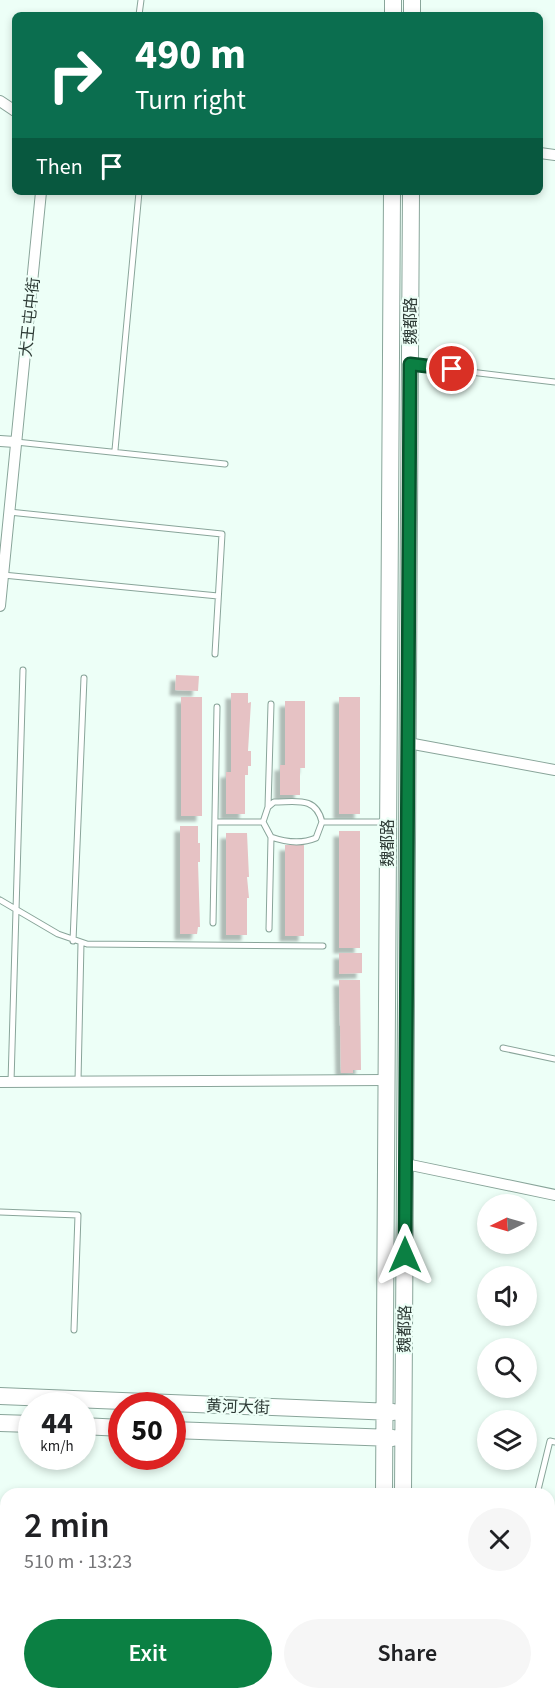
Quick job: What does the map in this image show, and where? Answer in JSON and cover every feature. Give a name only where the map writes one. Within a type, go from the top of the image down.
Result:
[{"type":"main road","name":"魏都路","points":[[384,1488],[392,195]]},
{"type":"main road","name":"魏都路","points":[[403,1488],[411,195]]},
{"type":"main road","name":"黄河大街","points":[[0,1396],[403,1413]]},
{"type":"main road","points":[[0,1423],[18,1424]]},
{"type":"main road","name":"黄河大街","points":[[186,1431],[403,1439]]},
{"type":"street","name":"大王屯中街","points":[[0,606],[6,506],[15,442],[41,195]]},
{"type":"street","points":[[0,441],[15,442]]},
{"type":"street","points":[[408,743],[555,770]]},
{"type":"street","points":[[6,1082],[386,1080]]},
{"type":"street","points":[[406,1164],[555,1195]]},
{"type":"lane","points":[[115,450],[139,195]]},
{"type":"lane","points":[[410,364],[555,382]]},
{"type":"lane","points":[[15,442],[115,450],[225,464]]},
{"type":"lane","points":[[6,506],[222,534],[214,654]]},
{"type":"lane","points":[[3,574],[218,596]]},
{"type":"lane","points":[[6,1082],[16,910],[23,670]]},
{"type":"lane","points":[[74,941],[84,678]]},
{"type":"lane","points":[[269,929],[271,837],[263,822],[268,807],[272,704]]},
{"type":"lane","points":[[213,923],[217,707]]},
{"type":"lane","points":[[268,807],[274,802],[310,802],[320,813],[322,822],[320,833],[309,841],[281,841],[271,837]]},
{"type":"lane","points":[[215,822],[263,822]]},
{"type":"lane","points":[[322,822],[387,822]]},
{"type":"lane","points":[[0,900],[81,943],[323,946]]},
{"type":"lane","points":[[78,1082],[81,943]]},
{"type":"lane","points":[[503,1048],[555,1059]]},
{"type":"lane","points":[[0,1212],[78,1215],[74,1330]]},
{"type":"lane","points":[[538,1488],[550,1441],[555,1442]]},
{"type":"building","points":[[176,675],[199,676],[198,691],[175,690]]},
{"type":"building","points":[[231,693],[248,693],[248,703],[251,702],[248,751],[251,751],[251,766],[248,766],[248,775],[245,775],[245,814],[226,814],[226,772],[231,772]]},
{"type":"building","points":[[181,697],[202,697],[202,816],[181,816]]},
{"type":"building","points":[[339,697],[360,697],[360,814],[339,814]]},
{"type":"building","points":[[285,701],[305,701],[305,768],[300,768],[300,795],[280,795],[280,765],[285,765]]},
{"type":"building","points":[[180,826],[198,826],[200,927],[198,927],[197,934],[180,934]]},
{"type":"building","points":[[339,831],[360,831],[360,948],[339,948]]},
{"type":"building","points":[[226,833],[247,833],[249,898],[247,898],[247,935],[226,935]]},
{"type":"building","points":[[285,845],[304,845],[304,936],[285,936]]},
{"type":"building","points":[[339,953],[362,953],[362,973],[339,974]]},
{"type":"building","points":[[339,980],[360,980],[361,1070],[353,1070],[353,1073],[341,1073]]},
{"type":"route","points":[[405,1255],[410,364],[452,369]]}]
